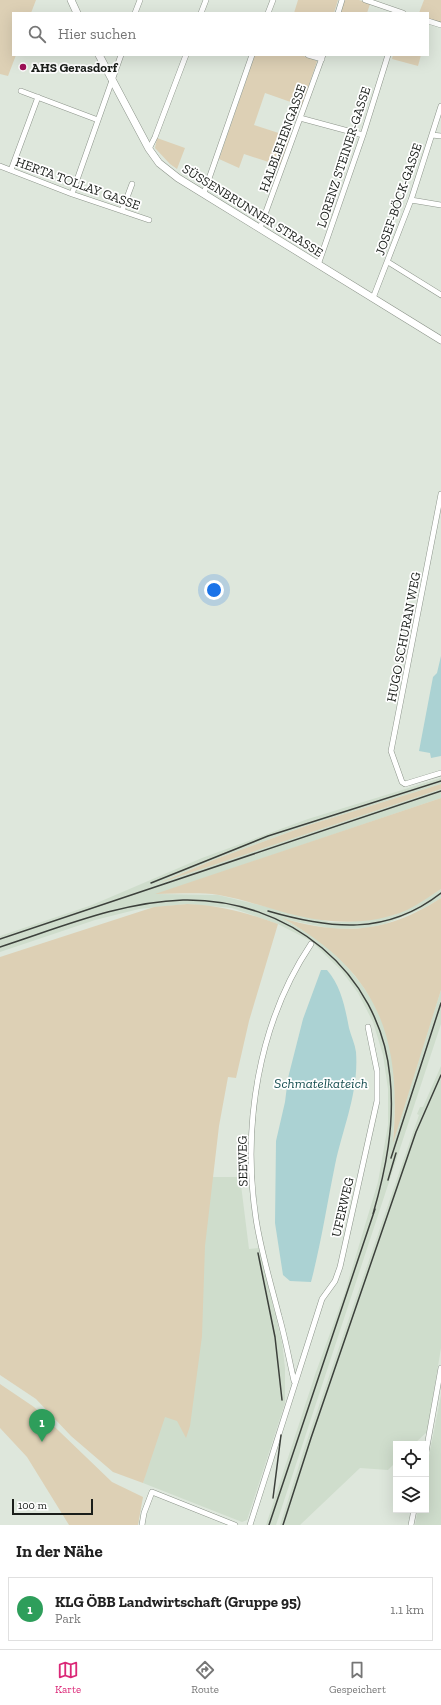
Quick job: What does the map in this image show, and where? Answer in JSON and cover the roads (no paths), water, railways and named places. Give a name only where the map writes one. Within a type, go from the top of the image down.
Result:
[{"type":"street","points":[[71,0],[77,12]]},
{"type":"street","points":[[135,12],[140,0]]},
{"type":"street","points":[[201,12],[206,0]]},
{"type":"street","points":[[268,12],[273,0]]},
{"type":"street","points":[[338,12],[342,0]]},
{"type":"street","points":[[365,0],[399,12]]},
{"type":"street","points":[[429,21],[441,25]]},
{"type":"street","name":"SÜSSENBRUNNER STRASSE","points":[[100,56],[149,149],[159,163],[178,178],[441,340]]},
{"type":"street","points":[[72,194],[121,56]]},
{"type":"street","points":[[149,149],[186,56]]},
{"type":"street","points":[[204,193],[252,56]]},
{"type":"street","name":"LORENZ STEINER-GASSE","points":[[318,265],[363,135],[388,56]]},
{"type":"street","name":"HALBLEHENGASSE","points":[[260,228],[323,57]]},
{"type":"street","points":[[21,91],[98,120]]},
{"type":"street","points":[[11,170],[38,97]]},
{"type":"street","name":"JOSEF-BÖCK-GASSE","points":[[373,298],[412,200],[441,106]]},
{"type":"street","points":[[300,118],[363,135]]},
{"type":"street","points":[[432,135],[441,136]]},
{"type":"street","name":"HERTA TOLLAY GASSE","points":[[0,166],[72,194],[149,220]]},
{"type":"street","points":[[122,212],[132,184]]},
{"type":"street","points":[[412,200],[441,205]]},
{"type":"street","points":[[388,262],[441,295]]},
{"type":"street","name":"HUGO SCHURAN WEG","points":[[441,494],[391,751],[402,782],[405,784],[441,773]]},
{"type":"street","name":"SEEWEG","points":[[295,1384],[279,1316],[266,1270],[256,1219],[252,1177],[251,1143],[258,1075],[269,1034],[288,985],[311,944]]},
{"type":"street","name":"UFERWEG","points":[[250,1525],[322,1299],[336,1278],[356,1201],[374,1117],[378,1081],[375,1057],[368,1027]]},
{"type":"street","points":[[428,1441],[441,1368]]},
{"type":"street","points":[[142,1525],[144,1513],[152,1492],[235,1525]]},
{"type":"street","points":[[411,1525],[413,1513]]},
{"type":"water","points":[[441,656],[441,756],[431,758],[430,753],[419,751],[433,677],[437,673]]},
{"type":"water","name":"Schmatelkateich","points":[[321,970],[327,970],[332,976],[342,997],[356,1052],[355,1081],[350,1109],[338,1151],[311,1282],[290,1281],[283,1275],[275,1223],[276,1141],[285,1102],[288,1078],[303,1019]]},
{"type":"railway","points":[[151,883],[268,836],[441,781]]},
{"type":"railway","points":[[0,939],[441,791]]},
{"type":"railway","points":[[268,911],[313,922],[335,925],[357,925],[378,922],[399,916],[420,907],[441,893]]},
{"type":"railway","points":[[0,947],[67,924],[113,911],[159,902],[183,900],[222,903],[258,912],[292,927],[322,948],[348,974],[368,1004],[383,1039],[390,1077],[391,1112],[388,1146],[382,1180],[373,1214]]},
{"type":"railway","points":[[391,1158],[441,1003]]},
{"type":"railway","points":[[283,1525],[311,1438],[416,1132],[441,1075]]},
{"type":"railway","points":[[388,1180],[396,1153]]},
{"type":"railway","points":[[269,1525],[375,1209]]},
{"type":"railway","points":[[258,1253],[275,1337],[282,1400]]},
{"type":"railway","points":[[273,1498],[281,1435]]},
{"type":"place","name":"AHS Gerasdorf","points":[[23,67]]},
{"type":"place","name":"KLG ÖBB Landwirtschaft (Gruppe 95)","points":[[42,1442]]}]
